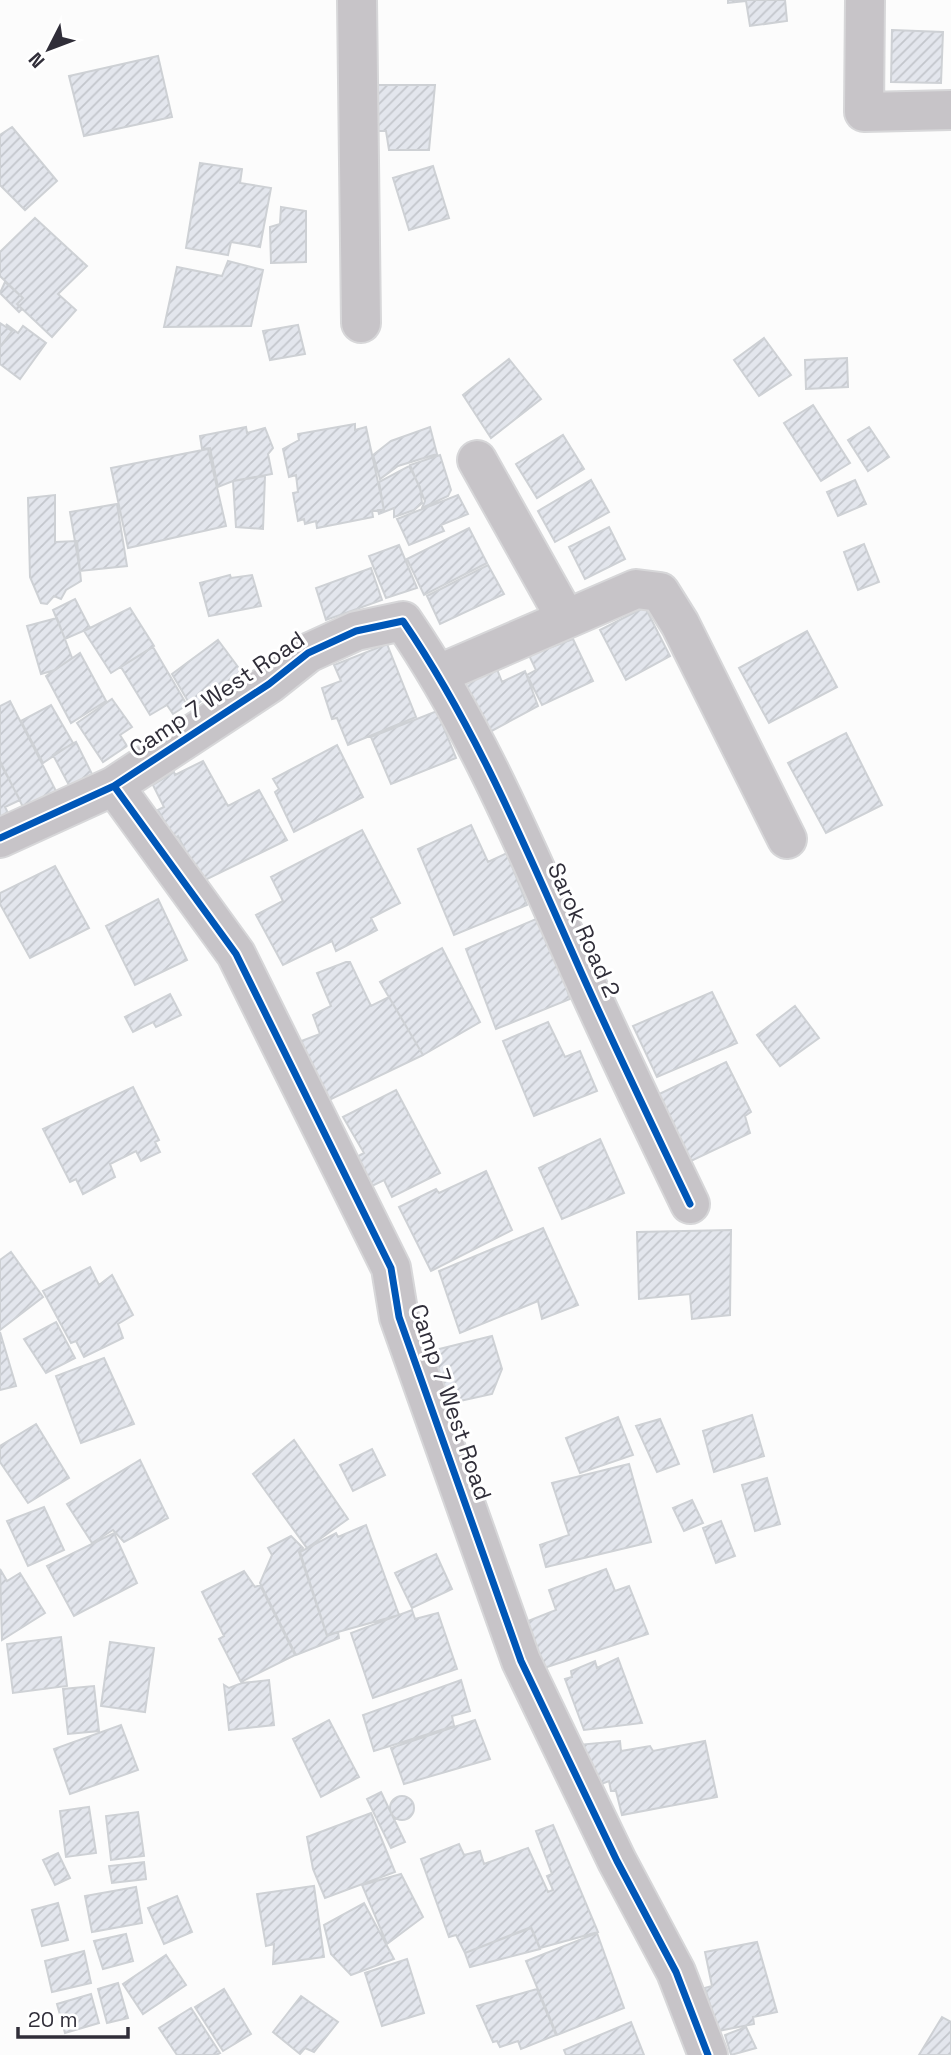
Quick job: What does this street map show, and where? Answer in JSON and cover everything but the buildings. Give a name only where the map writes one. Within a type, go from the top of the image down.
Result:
[{"type":"street","points":[[358,0],[361,323]]},
{"type":"street","points":[[865,0],[864,112],[951,110]]},
{"type":"street","points":[[477,460],[565,617]]},
{"type":"street","points":[[439,674],[565,617],[636,589],[660,592],[680,624],[787,839]]},
{"type":"street","name":"Camp 7 West Road","points":[[0,838],[114,786],[269,684],[308,653],[356,631],[403,621],[439,674]]},
{"type":"street","name":"Sarok Road 2","points":[[439,674],[528,851],[606,1027],[690,1204]]},
{"type":"street","name":"Camp 7 West Road","points":[[114,786],[236,954],[391,1268],[400,1317],[521,1661],[617,1861],[676,1972],[708,2055]]},
{"type":"cycle path","points":[[0,838],[114,786],[269,684],[308,653],[356,631],[403,621],[455,705],[500,792],[690,1204]]},
{"type":"cycle path","points":[[114,786],[236,954],[391,1268],[399,1317],[521,1661],[617,1861],[676,1972],[708,2055]]}]
